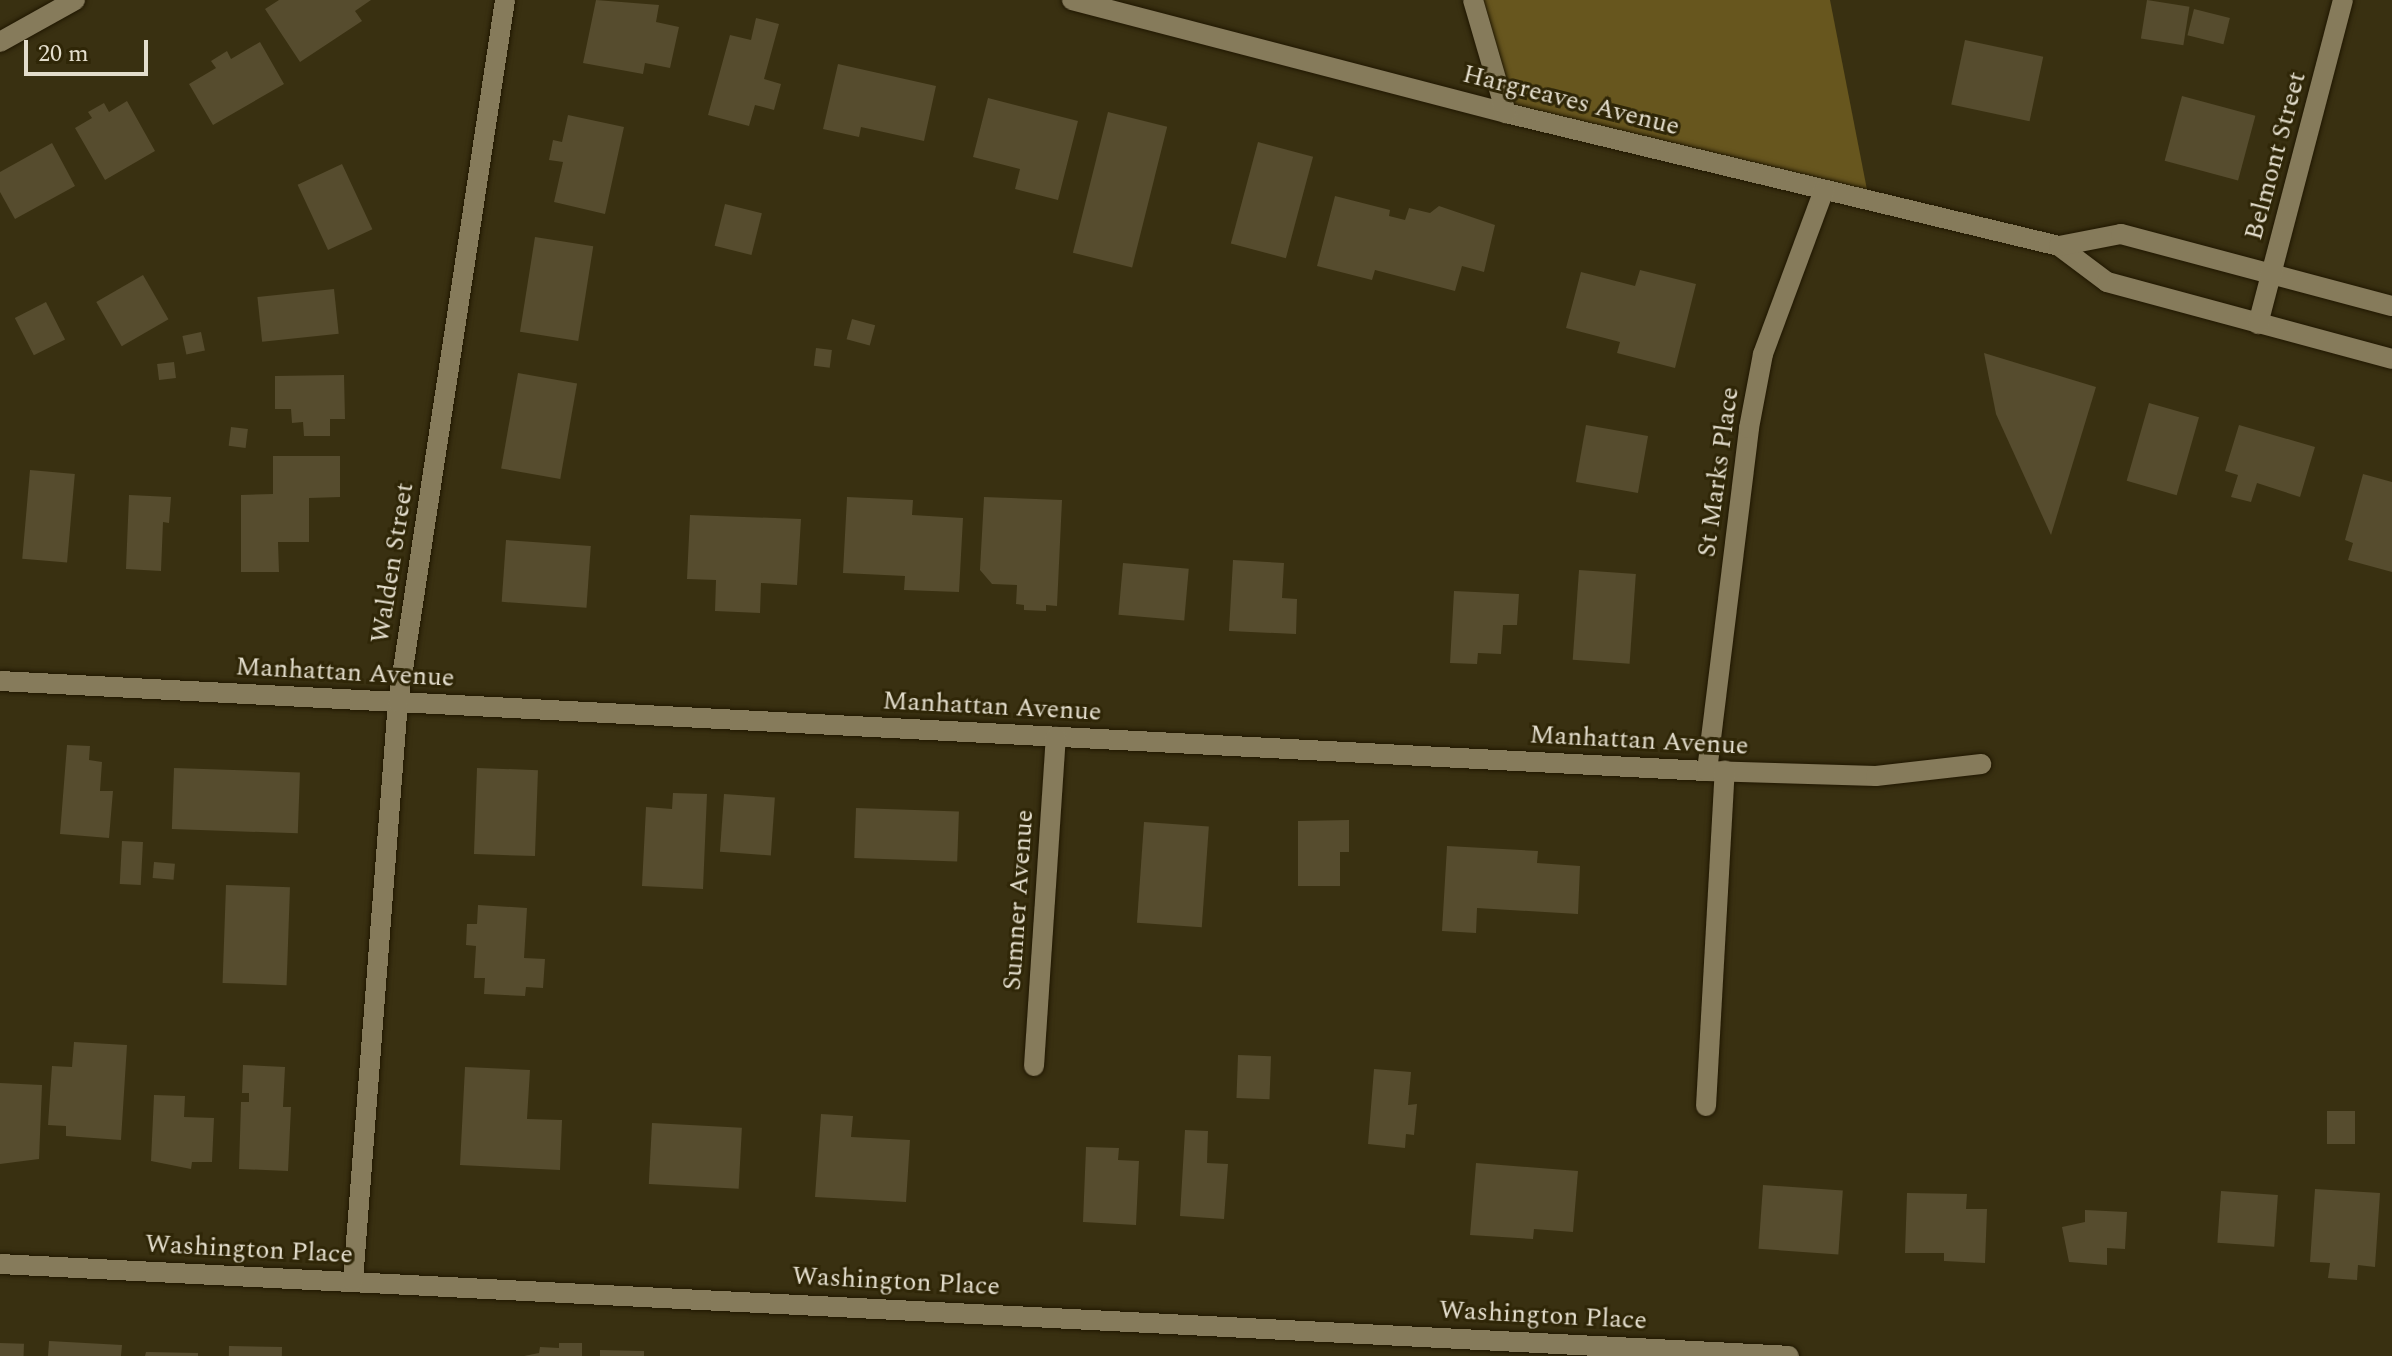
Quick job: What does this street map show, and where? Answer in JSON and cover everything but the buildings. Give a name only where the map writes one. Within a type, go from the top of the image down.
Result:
[{"type":"street","points":[[0,42],[75,0]]},
{"type":"street","name":"Walden Street","points":[[353,1281],[398,702],[505,0]]},
{"type":"street","name":"Hargreaves Avenue","points":[[1072,0],[1506,113],[2059,246],[2107,282],[2392,359]]},
{"type":"street","points":[[1473,0],[1506,113]]},
{"type":"street","name":"Belmont Street","points":[[2258,324],[2343,0]]},
{"type":"street","name":"St Marks Place","points":[[1706,1106],[1716,771],[1749,428],[1763,354],[1824,190]]},
{"type":"street","name":"Hargreaves Avenue","points":[[2059,246],[2121,234],[2392,306]]},
{"type":"street","name":"Manhattan Avenue","points":[[0,681],[1716,771],[1876,776],[1981,764]]},
{"type":"street","name":"Sumner Avenue","points":[[1034,1066],[1056,737]]},
{"type":"street","name":"Washington Place","points":[[0,1264],[353,1281],[1507,1348],[1789,1356]]},
{"type":"shaded area","points":[[1473,0],[1830,0],[1869,200],[1506,113]]}]
